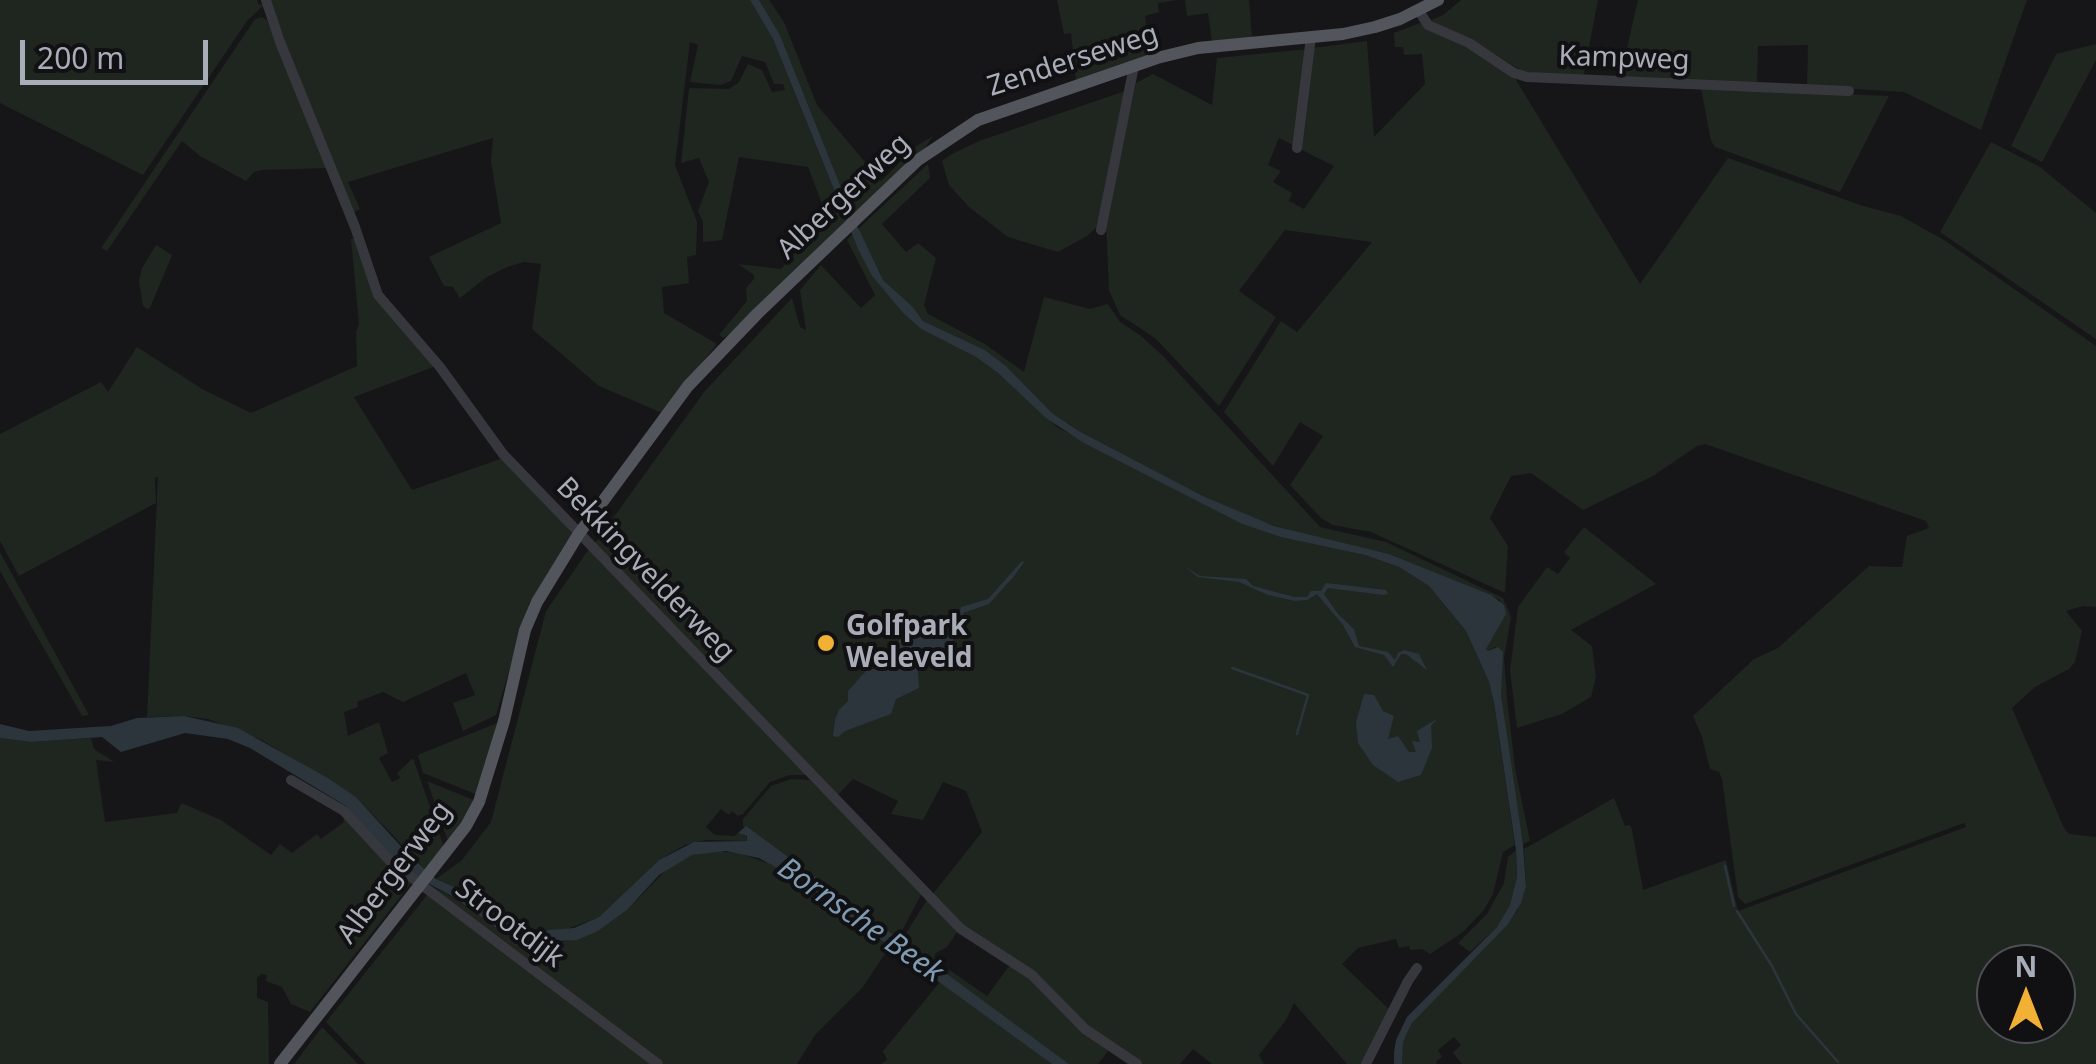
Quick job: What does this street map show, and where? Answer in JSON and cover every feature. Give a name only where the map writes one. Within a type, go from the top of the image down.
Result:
[{"type":"main road","name":"Zenderseweg","points":[[960,130],[978,120],[1134,66],[1198,48],[1374,27],[1438,0]]},
{"type":"main road","name":"Albergerweg","points":[[280,1064],[466,826],[480,802],[525,630],[550,581],[688,386],[859,215],[918,160],[960,130]]},
{"type":"street","name":"Bekkingvelderweg","points":[[266,0],[384,305],[440,367],[504,454],[960,929],[1032,975],[1079,1024],[1136,1064]]},
{"type":"street","name":"Kampweg","points":[[1419,10],[1428,25],[1469,43],[1514,73],[1527,77],[1849,90]]},
{"type":"street","points":[[1297,148],[1311,37]]},
{"type":"street","points":[[1101,230],[1134,66]]},
{"type":"street","name":"Strootdijk","points":[[291,780],[344,811],[382,855],[423,879],[658,1064]]},
{"type":"street","points":[[1366,1064],[1417,968]]},
{"type":"shaded area","points":[[0,0],[257,0],[259,5],[265,4],[247,21],[143,175],[0,103]]},
{"type":"shaded area","points":[[271,0],[750,0],[773,39],[847,223],[733,333],[723,338],[719,335],[747,301],[746,288],[754,279],[738,264],[781,269],[827,217],[808,167],[739,157],[722,240],[703,242],[703,222],[698,211],[709,182],[699,158],[681,163],[689,88],[729,89],[739,82],[748,64],[762,70],[772,92],[785,90],[783,84],[774,84],[765,62],[742,56],[731,81],[720,85],[690,82],[698,45],[690,42],[675,165],[697,222],[696,255],[687,257],[689,283],[662,287],[664,313],[717,344],[662,413],[599,386],[532,329],[541,264],[524,262],[507,267],[460,298],[453,287],[444,286],[429,257],[501,223],[491,161],[493,138],[348,182],[360,209],[352,213],[286,50]]},
{"type":"shaded area","points":[[759,0],[769,0],[784,22],[817,105],[881,181],[915,147],[933,136],[853,217],[780,35]]},
{"type":"shaded area","points":[[1057,0],[1177,0],[1158,3],[1159,12],[1145,16],[1150,54],[1076,80],[1071,33],[1064,34]]},
{"type":"shaded area","points":[[1185,0],[1249,0],[1252,38],[1212,42],[1208,13],[1187,16]]},
{"type":"shaded area","points":[[1461,0],[1598,0],[1583,78],[1528,75],[1468,37],[1434,27],[1429,21]]},
{"type":"shaded area","points":[[1638,0],[2027,0],[1981,130],[1904,92],[1807,86],[1808,45],[1758,46],[1757,84],[1620,79]]},
{"type":"shaded area","points":[[255,19],[267,20],[328,168],[262,170],[246,181],[200,156],[182,141],[107,251],[101,248]]},
{"type":"shaded area","points":[[1420,23],[1513,75],[1640,284],[1728,158],[1901,216],[1944,240],[2096,346],[2096,607],[2066,611],[2082,631],[2075,662],[2035,687],[2012,708],[2064,828],[2069,834],[2096,837],[2096,1064],[1462,1064],[1453,1053],[1461,1045],[1454,1037],[1438,1050],[1442,1057],[1437,1064],[1402,1064],[1403,1042],[1412,1023],[1517,911],[1526,887],[1524,849],[1614,798],[1625,826],[1630,825],[1632,830],[1643,890],[1726,860],[1738,911],[1966,827],[1964,823],[1745,904],[1738,897],[1722,779],[1719,772],[1710,769],[1693,716],[1754,659],[1778,648],[1869,566],[1902,567],[1907,536],[1929,528],[1926,521],[1705,444],[1653,476],[1583,510],[1531,473],[1511,476],[1490,518],[1508,546],[1505,593],[1371,532],[1322,519],[1290,485],[1323,436],[1300,422],[1273,466],[1224,412],[1281,321],[1297,332],[1372,242],[1285,230],[1239,291],[1276,317],[1219,406],[1155,338],[1120,315],[1109,290],[1106,223],[1136,83],[1153,74],[1212,105],[1217,58],[1308,49],[1295,146],[1279,138],[1268,165],[1281,171],[1273,182],[1292,193],[1289,201],[1304,209],[1334,166],[1300,149],[1313,48],[1367,41],[1374,137],[1425,84],[1422,54],[1404,55],[1403,47],[1395,47],[1394,33]]},
{"type":"shaded area","points":[[2096,44],[2096,60],[2042,162],[2011,146],[2056,54]]},
{"type":"shaded area","points":[[1701,88],[1889,96],[1840,192],[1715,147]]},
{"type":"shaded area","points":[[1125,91],[1098,226],[1058,252],[1008,237],[969,207],[949,185],[942,161],[952,154]]},
{"type":"shaded area","points":[[1991,142],[2040,167],[2096,213],[2096,339],[1940,232]]},
{"type":"shaded area","points":[[928,164],[930,178],[882,224],[906,252],[918,243],[936,258],[924,305],[928,314],[985,344],[1024,372],[1044,297],[1090,309],[1108,304],[1120,322],[1163,356],[1320,527],[1386,542],[1503,598],[1511,617],[1504,658],[1507,699],[1515,768],[1530,841],[1523,844],[1505,734],[1502,652],[1495,647],[1486,649],[1500,600],[1389,554],[1250,518],[1205,497],[1077,430],[1052,413],[985,350],[923,321],[883,280],[858,229]]},
{"type":"shaded area","points":[[852,235],[872,276],[903,313],[921,329],[998,373],[1057,427],[1242,524],[1399,567],[1429,586],[1466,631],[1489,682],[1515,845],[1503,852],[1493,894],[1484,910],[1463,932],[1430,954],[1422,949],[1410,950],[1409,946],[1399,948],[1396,939],[1358,948],[1342,964],[1391,1011],[1364,1064],[1347,1064],[1294,1003],[1259,1055],[1264,1064],[1212,1064],[1193,1049],[1180,1064],[1143,1064],[1086,1027],[1054,993],[966,929],[932,895],[982,832],[966,791],[943,782],[923,820],[891,814],[898,801],[853,779],[837,796],[595,543],[704,392],[792,298],[800,327],[806,330],[800,290],[821,265],[861,308],[875,295],[847,240]]},
{"type":"shaded area","points":[[356,238],[378,301],[436,366],[354,397],[412,490],[503,458],[572,533],[529,604],[496,715],[463,731],[453,703],[475,695],[466,673],[403,702],[383,692],[344,712],[348,736],[379,722],[388,753],[379,758],[392,782],[400,778],[397,773],[413,758],[444,847],[425,869],[356,797],[260,739],[208,719],[147,717],[158,477],[156,503],[19,576],[0,541],[0,434],[101,382],[108,392],[137,347],[204,390],[251,413],[357,366],[359,324],[351,239]]},
{"type":"shaded area","points":[[156,245],[172,255],[147,309],[143,306],[139,281]]},
{"type":"shaded area","points":[[1584,527],[1656,584],[1571,630],[1592,646],[1596,677],[1591,697],[1562,714],[1517,728],[1510,670],[1518,607],[1547,567],[1558,574],[1570,558],[1564,552]]},
{"type":"shaded area","points":[[589,549],[807,775],[790,775],[770,782],[743,814],[738,816],[732,811],[729,815],[721,809],[706,827],[715,835],[738,833],[746,836],[747,841],[707,840],[685,845],[659,860],[599,917],[562,931],[529,929],[497,916],[459,889],[436,879],[462,860],[491,822],[546,611]]},
{"type":"shaded area","points":[[0,552],[89,715],[82,716],[0,571]]},
{"type":"shaded area","points":[[497,723],[478,795],[423,773],[420,754]]},
{"type":"shaded area","points":[[0,738],[31,742],[91,738],[94,749],[114,762],[96,760],[105,822],[177,813],[184,804],[221,820],[271,855],[280,844],[292,853],[317,834],[321,839],[343,823],[345,814],[412,882],[310,1012],[291,1004],[282,987],[266,981],[267,975],[257,978],[257,998],[268,1002],[269,1064],[0,1064]]},
{"type":"shaded area","points":[[791,779],[812,780],[921,895],[898,938],[743,826],[743,819],[771,786]]},
{"type":"shaded area","points":[[427,781],[476,801],[448,841]]},
{"type":"shaded area","points":[[1516,850],[1517,876],[1510,905],[1497,927],[1470,952],[1458,943],[1487,914],[1504,883],[1508,857]]},
{"type":"shaded area","points":[[714,851],[739,853],[778,867],[890,946],[863,987],[815,1035],[797,1064],[664,1064],[430,886],[509,935],[559,943],[598,931],[627,910],[669,867],[692,855]]},
{"type":"shaded area","points":[[427,895],[654,1064],[366,1064],[326,1022]]},
{"type":"shaded area","points":[[927,900],[971,941],[957,932],[947,947],[936,953],[934,958],[938,962],[987,996],[1010,965],[1033,981],[1108,1051],[1098,1064],[1069,1064],[901,941]]},
{"type":"shaded area","points":[[940,982],[1052,1064],[881,1064],[887,1060],[883,1051]]},
{"type":"shaded area","points":[[322,1027],[358,1064],[294,1064]]},
{"type":"water","points":[[750,0],[759,0],[780,35],[853,217],[883,280],[923,321],[985,350],[1052,413],[1077,430],[1205,497],[1274,526],[1389,554],[1491,595],[1504,605],[1506,614],[1486,649],[1498,647],[1503,652],[1501,695],[1526,887],[1508,924],[1412,1023],[1403,1042],[1402,1064],[1394,1064],[1394,1052],[1407,1017],[1497,927],[1510,905],[1517,876],[1494,703],[1466,631],[1429,586],[1399,567],[1242,524],[1084,443],[1046,418],[976,357],[921,329],[872,276],[773,39]]},
{"type":"water","points":[[1022,561],[989,604],[963,613],[964,628],[941,653],[917,658],[919,688],[896,699],[891,714],[833,736],[839,710],[848,701],[848,691],[866,671],[874,669],[876,661],[900,639],[957,621],[961,607],[988,599]]},
{"type":"water","points":[[1184,566],[1200,576],[1246,579],[1253,586],[1294,597],[1321,591],[1326,583],[1386,590],[1388,594],[1383,595],[1328,588],[1324,594],[1354,629],[1359,646],[1388,652],[1395,660],[1404,650],[1419,654],[1427,670],[1406,654],[1401,654],[1393,667],[1384,655],[1355,647],[1343,625],[1317,594],[1295,601],[1239,582],[1198,577]]},
{"type":"water","points":[[1364,694],[1374,695],[1383,711],[1394,716],[1388,739],[1398,736],[1409,752],[1416,752],[1412,741],[1420,742],[1417,731],[1437,719],[1431,726],[1432,748],[1421,775],[1398,782],[1373,765],[1358,743],[1356,722]]},
{"type":"water","name":"Bornsche Beek","points":[[184,716],[238,728],[326,777],[356,797],[436,879],[459,889],[504,920],[537,931],[574,928],[599,917],[659,860],[694,842],[747,841],[747,836],[738,833],[746,826],[1069,1064],[1052,1064],[800,881],[759,858],[726,851],[692,855],[659,875],[627,910],[598,931],[577,940],[538,942],[500,930],[418,878],[388,853],[346,806],[250,748],[228,739],[185,733],[121,752],[102,737],[31,742],[0,738],[0,724],[29,731]]},
{"type":"waterway","points":[[1232,668],[1308,695],[1297,734]]},
{"type":"waterway","points":[[1725,866],[1734,906]]},
{"type":"waterway","points":[[1737,911],[1772,966],[1796,1014],[1838,1062]]},
{"type":"place","name":"Golfpark Weleveld","points":[[826,643]]}]
